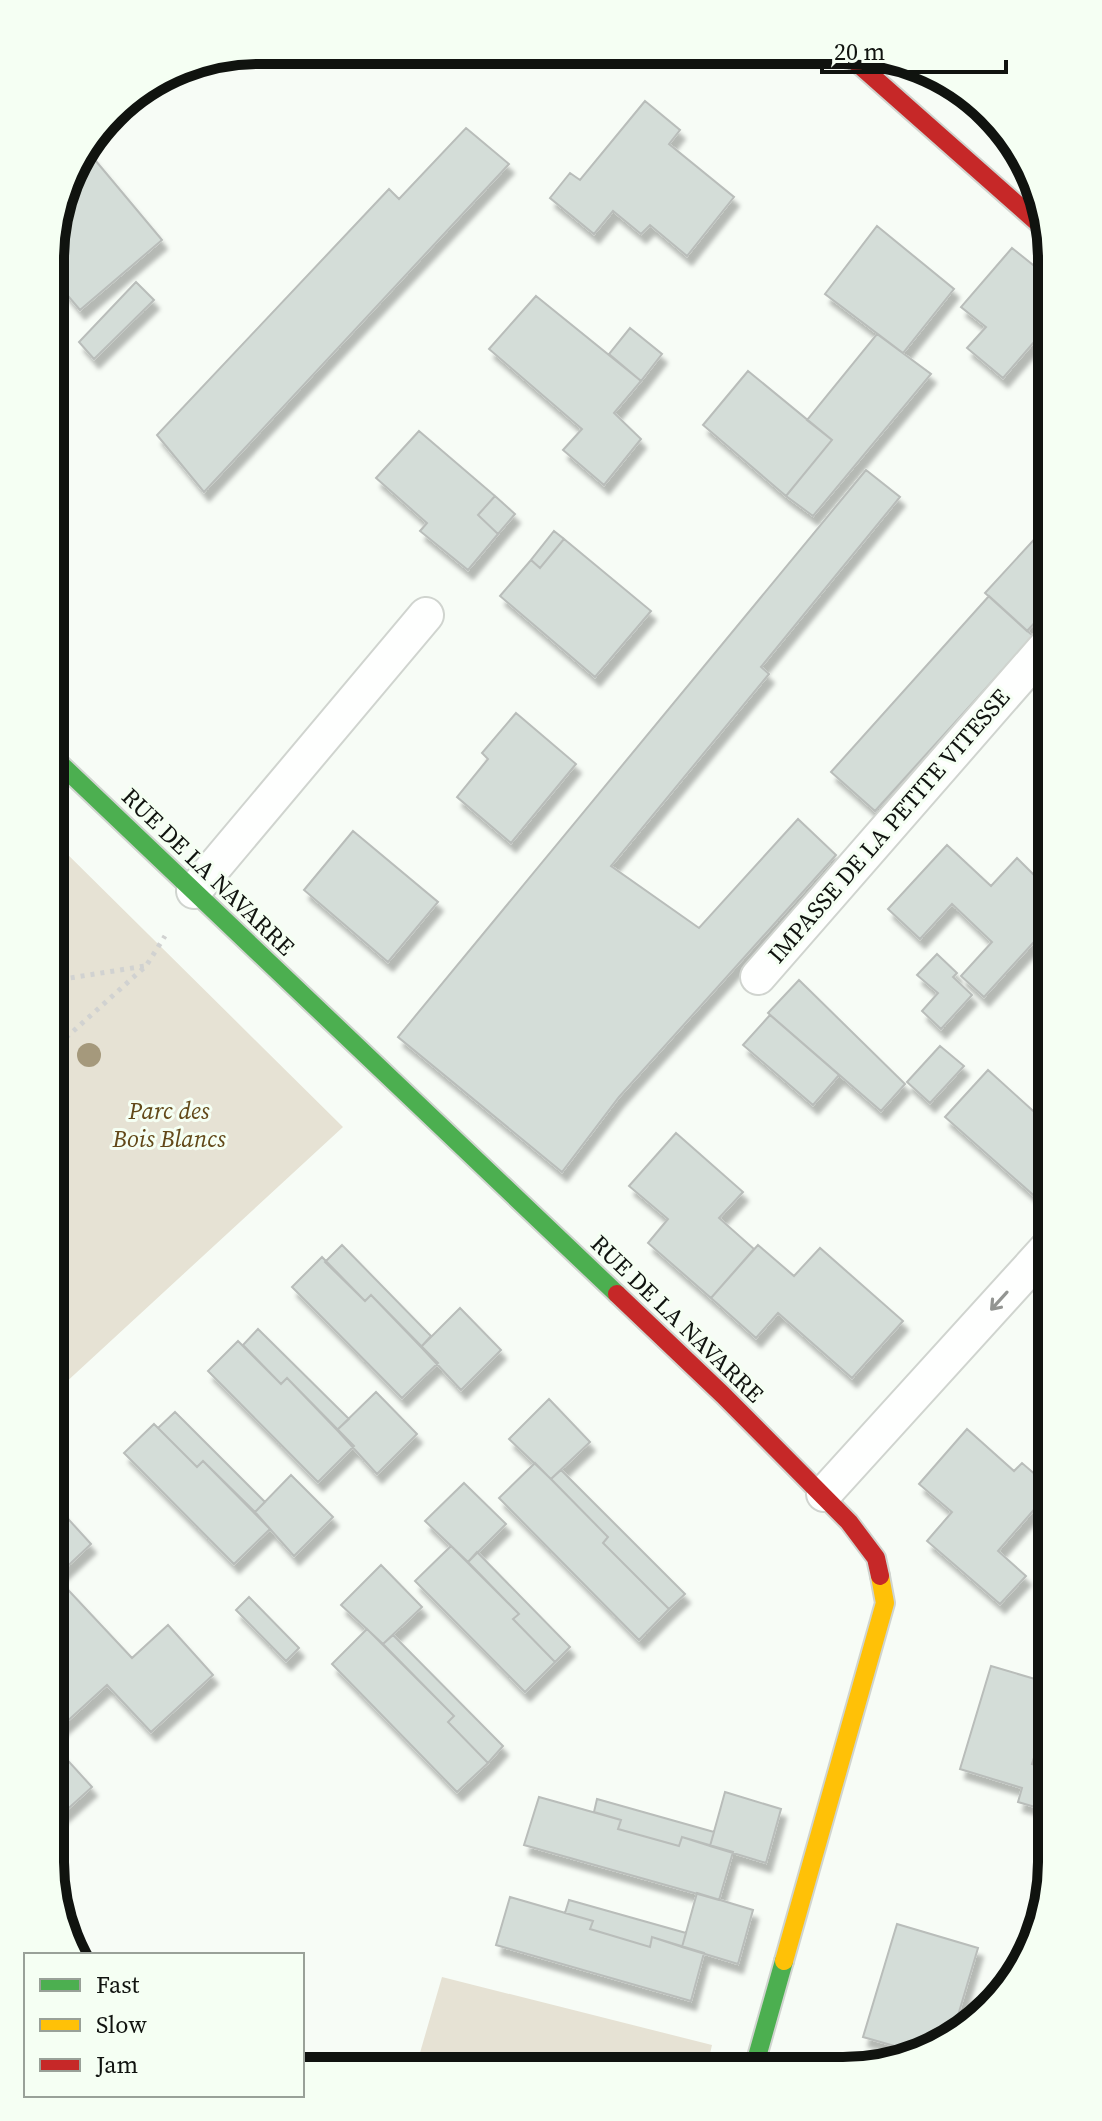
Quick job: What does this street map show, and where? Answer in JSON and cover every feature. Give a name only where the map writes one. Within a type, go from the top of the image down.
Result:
[{"type":"street","points":[[859,64],[1033,219]]},
{"type":"street","name":"RUE DE LA NAVARRE","points":[[64,767],[701,1374],[824,1494],[876,1558],[885,1603],[757,2057]]},
{"type":"lane","points":[[194,891],[426,615]]},
{"type":"lane","name":"IMPASSE DE LA PETITE VITESSE","points":[[758,977],[1038,656]]},
{"type":"lane","points":[[824,1494],[1038,1258]]},
{"type":"path","points":[[64,1039],[146,966],[194,891]]},
{"type":"path","points":[[64,979],[146,966]]},
{"type":"green space","name":"Parc des Bois Blancs","points":[[64,851],[343,1127],[64,1384]]},
{"type":"green space","points":[[442,1977],[712,2045],[709,2057],[419,2057]]},
{"type":"building","points":[[645,101],[680,130],[669,144],[734,197],[687,256],[650,225],[641,234],[613,211],[594,234],[550,198],[570,173],[580,180]]},
{"type":"building","points":[[466,128],[509,164],[204,492],[157,435],[389,189],[399,199]]},
{"type":"building","points":[[93,158],[162,240],[80,310],[64,291],[66,233],[79,184]]},
{"type":"building","points":[[877,226],[954,289],[903,353],[825,294]]},
{"type":"building","points":[[1012,248],[1038,269],[1038,337],[1003,378],[967,348],[986,327],[961,307]]},
{"type":"building","points":[[136,282],[154,300],[94,359],[79,342]]},
{"type":"building","points":[[536,296],[641,381],[614,413],[641,439],[604,485],[563,450],[582,429],[489,349]]},
{"type":"building","points":[[630,328],[662,354],[641,381],[609,354]]},
{"type":"building","points":[[877,334],[931,374],[813,516],[786,496],[832,440],[807,420]]},
{"type":"building","points":[[748,371],[832,440],[786,496],[703,425]]},
{"type":"building","points":[[419,431],[495,496],[478,515],[498,534],[468,570],[420,531],[427,523],[376,478]]},
{"type":"building","points":[[866,470],[900,497],[761,667],[769,674],[611,866],[699,928],[798,819],[836,855],[619,1097],[562,1172],[398,1037]]},
{"type":"building","points":[[495,496],[515,514],[498,534],[478,515]]},
{"type":"building","points":[[554,531],[564,539],[540,568],[531,560]]},
{"type":"building","points":[[1038,535],[1038,619],[1027,631],[985,593]]},
{"type":"building","points":[[564,539],[651,611],[595,677],[500,596],[531,560],[540,568]]},
{"type":"building","points":[[989,596],[1033,636],[875,811],[831,772]]},
{"type":"building","points":[[516,713],[576,764],[511,843],[457,797],[488,759],[482,753]]},
{"type":"building","points":[[353,831],[438,902],[388,962],[304,890]]},
{"type":"building","points":[[947,845],[991,886],[1017,858],[1036,877],[1038,875],[1038,937],[984,997],[961,976],[992,942],[952,904],[920,939],[888,909]]},
{"type":"building","points":[[937,954],[957,973],[953,977],[972,995],[941,1029],[922,1011],[938,993],[917,975]]},
{"type":"building","points":[[799,980],[905,1084],[881,1111],[768,1013]]},
{"type":"building","points":[[770,1015],[839,1075],[813,1105],[743,1045]]},
{"type":"building","points":[[940,1046],[964,1066],[930,1103],[907,1082]]},
{"type":"building","points":[[988,1070],[1038,1115],[1038,1199],[945,1117]]},
{"type":"building","points":[[676,1133],[743,1192],[719,1218],[754,1249],[711,1298],[648,1243],[668,1219],[629,1186]]},
{"type":"building","points":[[342,1245],[431,1336],[421,1347],[371,1295],[365,1301],[325,1262]]},
{"type":"building","points":[[758,1245],[794,1276],[820,1248],[903,1321],[852,1378],[778,1313],[756,1338],[711,1298]]},
{"type":"building","points":[[322,1257],[365,1301],[371,1295],[438,1363],[402,1398],[292,1287]]},
{"type":"building","points":[[460,1308],[501,1350],[461,1390],[421,1347]]},
{"type":"building","points":[[258,1329],[349,1419],[337,1430],[287,1378],[281,1384],[243,1345]]},
{"type":"building","points":[[238,1341],[281,1384],[287,1378],[354,1446],[318,1482],[208,1371]]},
{"type":"building","points":[[376,1392],[417,1434],[377,1474],[337,1430]]},
{"type":"building","points":[[549,1399],[590,1442],[551,1479],[509,1439]]},
{"type":"building","points":[[175,1412],[265,1502],[255,1512],[203,1461],[197,1467],[158,1428]]},
{"type":"building","points":[[154,1424],[197,1467],[203,1461],[270,1529],[234,1564],[124,1453]]},
{"type":"building","points":[[967,1429],[1014,1471],[1022,1463],[1038,1477],[1038,1505],[998,1551],[1026,1576],[1000,1604],[927,1541],[952,1512],[919,1484]]},
{"type":"building","points":[[535,1463],[608,1537],[603,1543],[669,1609],[639,1640],[499,1498]]},
{"type":"building","points":[[561,1470],[685,1594],[669,1609],[603,1543],[608,1537],[551,1479]]},
{"type":"building","points":[[291,1475],[333,1517],[294,1556],[255,1512]]},
{"type":"building","points":[[464,1483],[506,1524],[468,1562],[425,1521]]},
{"type":"building","points":[[64,1514],[91,1544],[64,1569]]},
{"type":"building","points":[[451,1546],[519,1614],[513,1619],[555,1662],[525,1692],[415,1581]]},
{"type":"building","points":[[477,1552],[570,1647],[555,1662],[513,1619],[519,1614],[468,1562]]},
{"type":"building","points":[[381,1565],[422,1607],[383,1644],[341,1605]]},
{"type":"building","points":[[64,1586],[132,1658],[168,1625],[213,1675],[151,1732],[107,1685],[64,1724]]},
{"type":"building","points":[[249,1597],[299,1648],[286,1661],[236,1610]]},
{"type":"building","points":[[367,1629],[454,1716],[448,1722],[488,1763],[457,1792],[332,1664]]},
{"type":"building","points":[[393,1635],[503,1746],[488,1763],[448,1722],[454,1716],[383,1644]]},
{"type":"building","points":[[991,1666],[1038,1680],[1038,1745],[1032,1764],[1038,1766],[1038,1808],[1018,1802],[1022,1788],[960,1769]]},
{"type":"building","points":[[64,1756],[92,1787],[64,1812]]},
{"type":"building","points":[[725,1792],[781,1809],[766,1863],[710,1846]]},
{"type":"building","points":[[539,1797],[621,1820],[618,1829],[679,1846],[682,1837],[733,1852],[719,1900],[524,1845]]},
{"type":"building","points":[[597,1799],[714,1832],[710,1846],[682,1837],[679,1846],[618,1829],[621,1820],[594,1812]]},
{"type":"building","points":[[697,1893],[753,1910],[738,1964],[682,1947]]},
{"type":"building","points":[[510,1897],[593,1921],[590,1929],[650,1947],[652,1937],[704,1953],[691,2001],[496,1945]]},
{"type":"building","points":[[569,1900],[686,1933],[682,1947],[652,1937],[650,1947],[590,1929],[593,1921],[565,1913]]},
{"type":"building","points":[[897,1924],[978,1948],[957,2020],[902,2048],[863,2037]]},
{"type":"traffic: fast","points":[[64,767],[617,1294]]},
{"type":"traffic: fast","points":[[757,2057],[784,1961]]},
{"type":"traffic: slow","points":[[784,1961],[885,1603],[880,1576]]},
{"type":"traffic: jam","points":[[859,64],[1033,219]]},
{"type":"traffic: jam","points":[[617,1294],[849,1522],[876,1558],[880,1576]]}]
